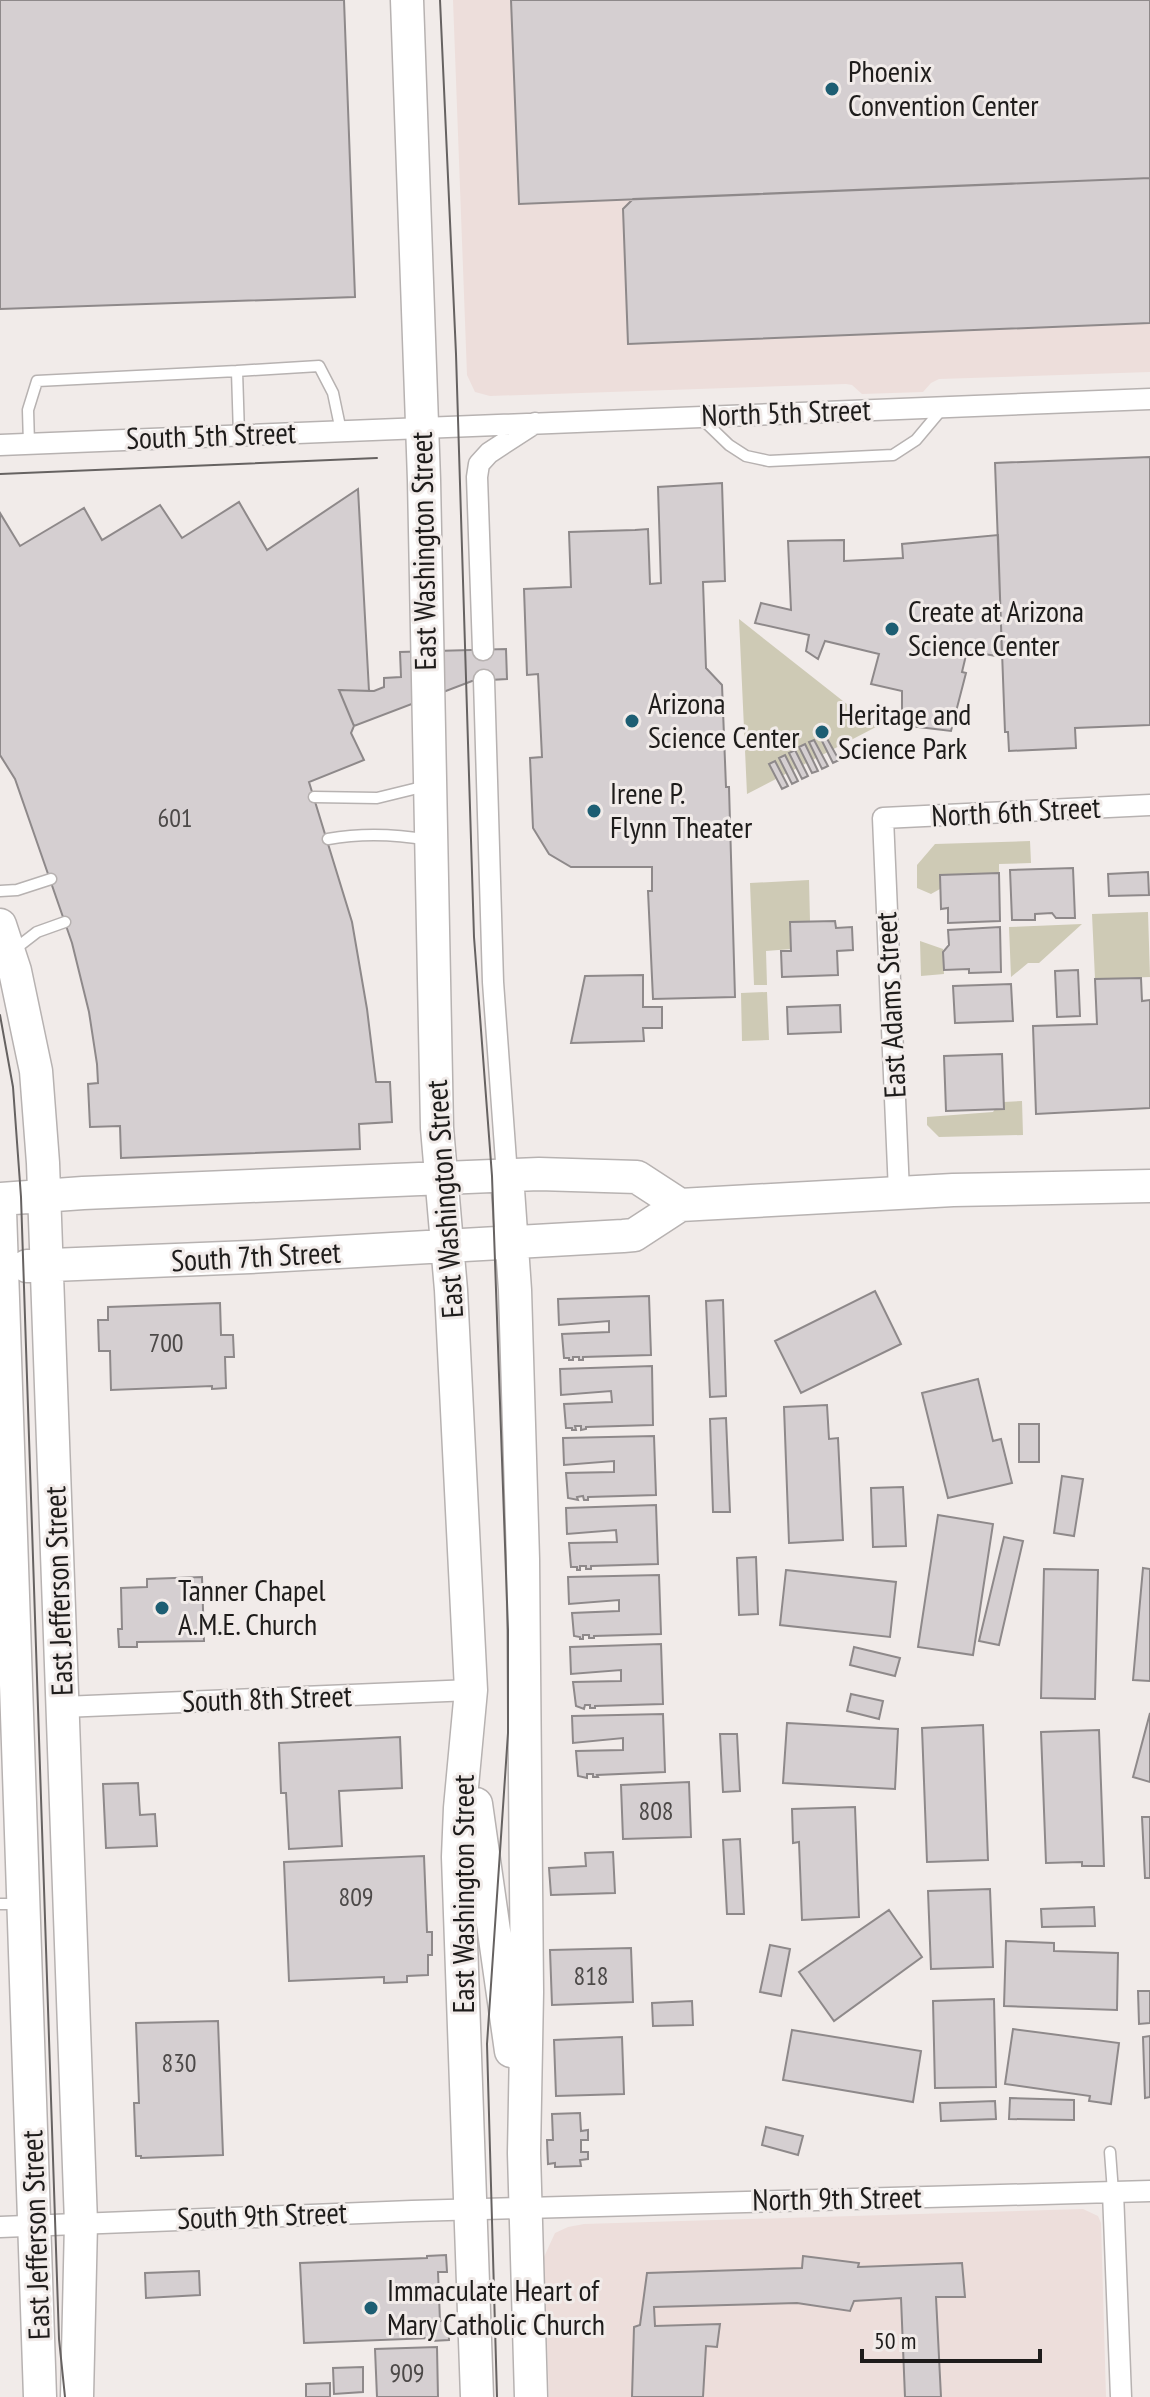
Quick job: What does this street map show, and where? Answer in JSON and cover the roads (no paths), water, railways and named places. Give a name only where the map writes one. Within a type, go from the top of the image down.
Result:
[{"type":"main road","name":"East Washington Street","points":[[407,0],[421,427],[437,1128],[448,1245],[471,1690],[458,1857],[477,2397]]},
{"type":"main road","name":"East Jefferson Street","points":[[5,939],[36,1071],[44,1196],[81,2223],[77,2397]]},
{"type":"main road","name":"East Washington Street","points":[[507,1175],[523,1559],[527,1992],[524,2153],[531,2397]]},
{"type":"main road","points":[[0,1199],[507,1175],[637,1177],[680,1205],[899,1192],[1150,1186]]},
{"type":"main road","name":"South 7th Street","points":[[2,1267],[634,1235],[680,1205]]},
{"type":"main road","name":"East Jefferson Street","points":[[0,1210],[15,1777],[12,1904],[36,2225],[40,2397]]},
{"type":"main road","points":[[471,1690],[480,1846],[524,2153]]},
{"type":"main road","name":"East Jefferson Street","points":[[82,2262],[93,2332],[97,2397]]},
{"type":"street","name":"North 5th Street","points":[[421,427],[1150,399]]},
{"type":"street","name":"East Washington Street","points":[[483,650],[479,464],[489,453],[535,423]]},
{"type":"street","name":"South 5th Street","points":[[0,445],[421,427]]},
{"type":"street","name":"East Washington Street","points":[[484,680],[493,982],[507,1175]]},
{"type":"street","name":"North 6th Street","points":[[883,818],[1150,805]]},
{"type":"street","name":"East Adams Street","points":[[883,818],[899,1192]]},
{"type":"street","name":"South 8th Street","points":[[63,1707],[471,1690]]},
{"type":"street","name":"North 9th Street","points":[[525,2208],[1150,2191]]},
{"type":"street","points":[[1113,2192],[1121,2397]]},
{"type":"street","name":"South 9th Street","points":[[0,2227],[525,2208]]},
{"type":"lane","points":[[29,444],[28,410],[37,381],[319,366],[333,393],[341,431]]},
{"type":"lane","points":[[237,371],[239,435]]},
{"type":"lane","points":[[699,416],[729,445],[746,456],[769,461],[893,455],[916,440],[944,407]]},
{"type":"lane","points":[[314,797],[377,798],[429,785]]},
{"type":"lane","points":[[328,839],[367,834],[430,840]]},
{"type":"lane","points":[[0,891],[17,890],[51,879]]},
{"type":"lane","points":[[5,939],[65,922]]},
{"type":"lane","points":[[1110,2152],[1113,2192]]},
{"type":"tram line","points":[[440,0],[456,354],[474,937],[492,1176],[508,1630],[508,1733],[487,2044],[497,2397]]},
{"type":"tram line","points":[[0,474],[377,458]]},
{"type":"tram line","points":[[0,1015],[13,1087],[21,1197],[59,2339],[65,2397]]},
{"type":"place","name":"Phoenix Convention Center","points":[[832,89]]},
{"type":"place","name":"Create at Arizona Science Center","points":[[892,629]]},
{"type":"place","name":"Arizona Science Center","points":[[632,721]]},
{"type":"place","name":"Heritage and Science Park","points":[[822,732]]},
{"type":"place","name":"Irene P. Flynn Theater","points":[[594,811]]},
{"type":"place","name":"Tanner Chapel A.M.E. Church","points":[[162,1608]]},
{"type":"place","name":"Immaculate Heart of Mary Catholic Church","points":[[371,2308]]}]
